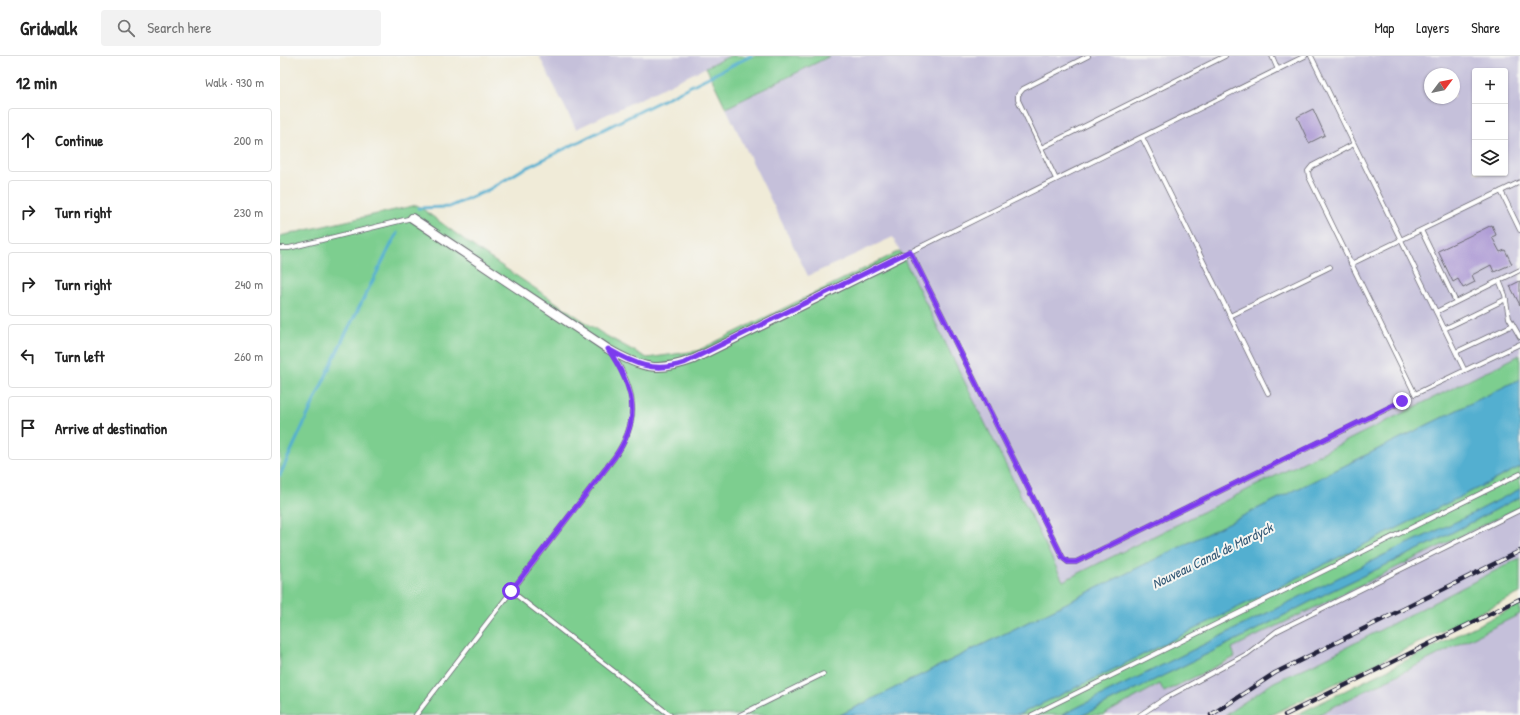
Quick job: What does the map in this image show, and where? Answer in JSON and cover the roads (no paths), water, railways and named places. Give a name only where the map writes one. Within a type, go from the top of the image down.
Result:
[{"type":"street","points":[[412,218],[608,349],[632,362],[661,368],[676,366],[694,359],[902,256]]},
{"type":"lane","points":[[1056,179],[1018,100],[1019,92],[1088,56]]},
{"type":"lane","points":[[1041,148],[1225,56]]},
{"type":"lane","points":[[1272,56],[1278,70]]},
{"type":"lane","points":[[902,256],[1305,56]]},
{"type":"lane","points":[[1311,56],[1464,369]]},
{"type":"lane","points":[[1142,137],[1268,393]]},
{"type":"lane","points":[[1354,144],[1316,164],[1310,168],[1308,174],[1310,182],[1415,394],[1464,369],[1520,344]]},
{"type":"lane","points":[[1351,264],[1520,182]]},
{"type":"lane","points":[[1501,191],[1520,230]]},
{"type":"lane","points":[[280,248],[289,248],[412,218]]},
{"type":"lane","points":[[1421,230],[1456,302]]},
{"type":"lane","points":[[910,251],[1063,558],[1068,562],[1076,562],[1402,401]]},
{"type":"lane","points":[[1230,316],[1330,267]]},
{"type":"lane","points":[[1436,312],[1520,270]]},
{"type":"lane","points":[[1499,280],[1506,299],[1508,313],[1520,337]]},
{"type":"lane","points":[[1444,329],[1506,299]]},
{"type":"lane","points":[[1456,352],[1513,325]]},
{"type":"lane","points":[[416,715],[614,458],[628,436],[632,414],[629,389],[624,374],[608,349]]},
{"type":"lane","points":[[1032,715],[1520,474]]},
{"type":"lane","points":[[1140,715],[1167,697],[1247,654],[1277,631],[1520,510]]},
{"type":"lane","points":[[511,591],[670,715]]},
{"type":"lane","points":[[740,715],[822,674]]},
{"type":"water","name":"Nouveau Canal de Mardyck","points":[[1520,379],[1520,467],[1100,676],[1018,715],[840,715]]},
{"type":"water","points":[[1520,489],[1520,497],[1432,543],[1329,592],[1244,636],[1083,715],[1062,715],[1392,551],[1460,520]]},
{"type":"waterway","points":[[418,208],[449,207],[488,190],[520,171],[751,56]]},
{"type":"waterway","points":[[280,475],[343,339],[397,233]]},
{"type":"railway","points":[[1211,715],[1275,673],[1520,551]]},
{"type":"railway","points":[[1285,715],[1520,599]]}]
